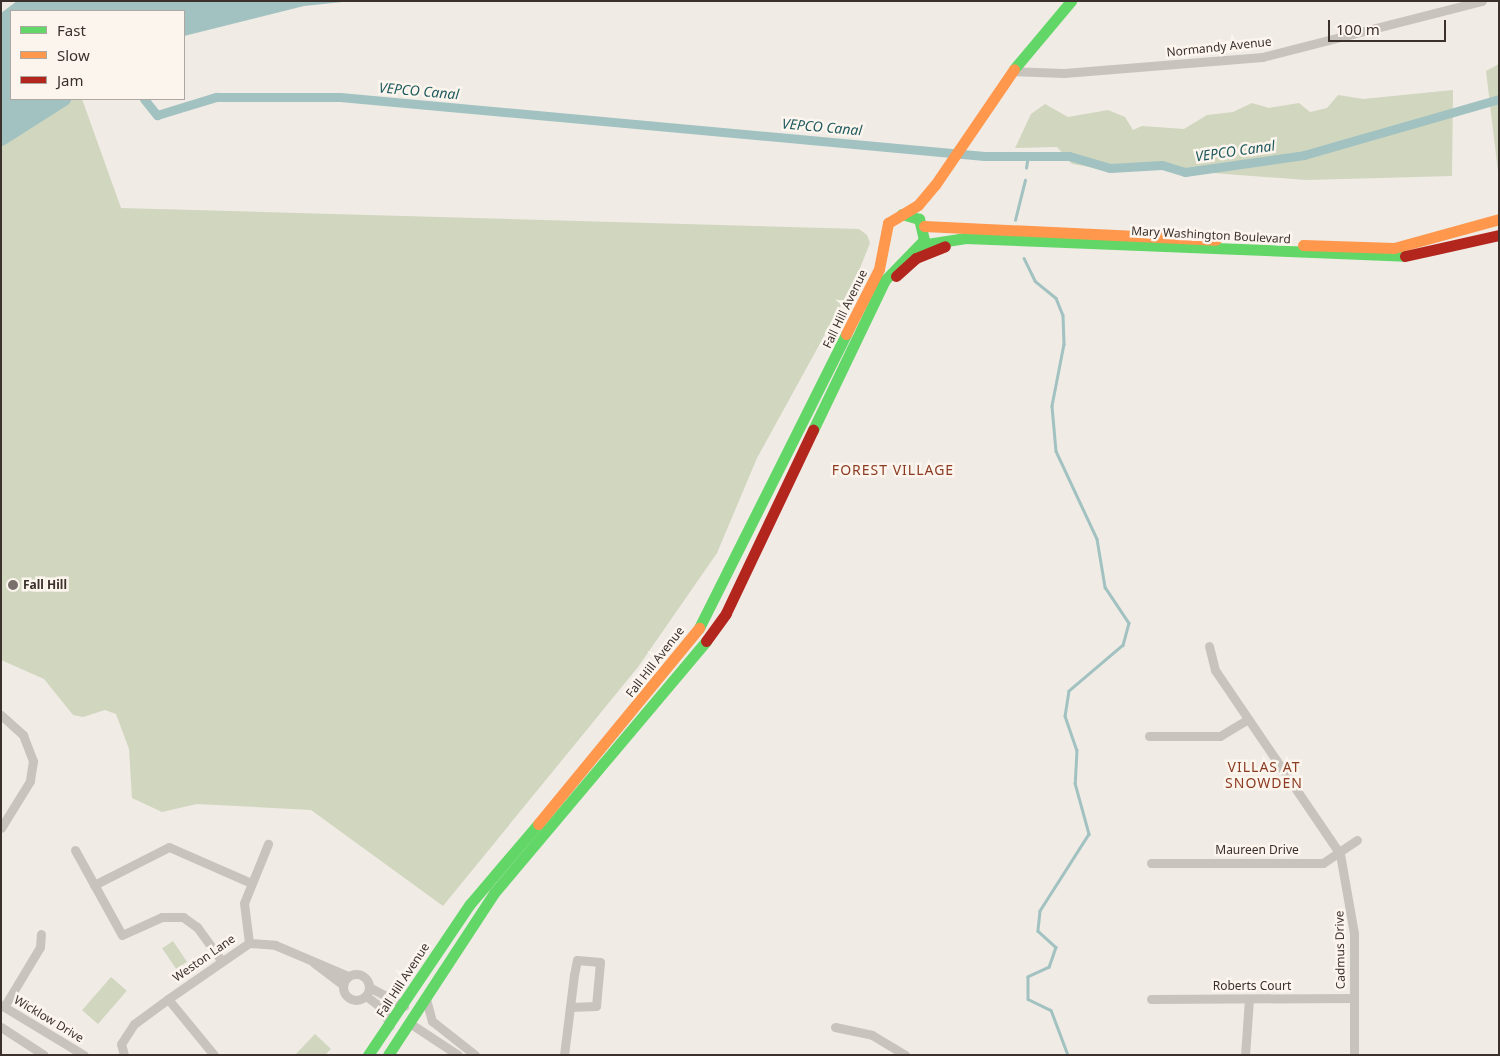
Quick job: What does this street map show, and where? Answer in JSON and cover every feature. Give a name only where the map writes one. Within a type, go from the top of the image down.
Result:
[{"type":"main road","name":"Fall Hill Avenue","points":[[388,1055],[411,1024],[494,893],[710,637],[738,592],[885,280],[910,252],[921,245],[923,225],[938,181],[1012,71],[1071,1]]},
{"type":"main road","name":"Fall Hill Avenue","points":[[368,1055],[404,1006],[470,904],[676,661],[704,621],[879,269],[887,239],[888,223],[902,214],[938,181]]},
{"type":"main road","points":[[902,214],[914,215],[923,225]]},
{"type":"main road","name":"Mary Washington Boulevard","points":[[923,225],[1363,248],[1429,241],[1499,219]]},
{"type":"main road","name":"Mary Washington Boulevard","points":[[921,245],[972,240],[1372,258],[1408,256],[1499,236]]},
{"type":"main road","points":[[887,239],[898,250],[910,252]]},
{"type":"main road","points":[[857,342],[901,270],[932,250],[972,240]]},
{"type":"main road","points":[[404,1006],[411,1024]]},
{"type":"street","name":"Normandy Avenue","points":[[1012,71],[1064,73],[1262,57],[1482,1]]},
{"type":"street","name":"Cadmus Drive","points":[[1208,646],[1216,670],[1340,854],[1352,903],[1354,1055]]},
{"type":"street","points":[[1,715],[23,735],[34,761],[30,781],[1,828]]},
{"type":"street","points":[[1149,736],[1220,736],[1248,719]]},
{"type":"street","name":"Maureen Drive","points":[[1150,863],[1323,862],[1340,854],[1358,840]]},
{"type":"street","points":[[249,943],[243,913],[251,883],[268,844]]},
{"type":"street","points":[[94,885],[169,847],[251,883]]},
{"type":"street","points":[[75,850],[122,935],[162,917],[183,917],[196,926],[221,960]]},
{"type":"street","points":[[3,1006],[40,947],[40,934]]},
{"type":"street","name":"Weston Lane","points":[[124,1055],[121,1044],[134,1024],[221,960],[249,943],[275,945],[348,976],[364,977],[369,987],[404,1006]]},
{"type":"street","points":[[564,1055],[570,1007],[577,960],[600,962],[596,1006],[570,1007]]},
{"type":"street","name":"Weston Lane","points":[[312,961],[343,985],[350,999],[366,996],[383,1009],[390,1026]]},
{"type":"street","points":[[343,985],[348,976]]},
{"type":"street","points":[[366,996],[369,987]]},
{"type":"street","name":"Roberts Court","points":[[1151,999],[1354,998]]},
{"type":"street","name":"Weston Lane","points":[[168,999],[214,1055]]},
{"type":"street","points":[[426,999],[432,1021],[475,1055]]},
{"type":"street","points":[[1245,1055],[1248,999]]},
{"type":"street","name":"Wicklow Drive","points":[[3,1006],[84,1055]]},
{"type":"street","points":[[411,1024],[458,1055]]},
{"type":"street","points":[[1,1027],[44,1055]]},
{"type":"street","points":[[836,1027],[872,1035],[905,1055]]},
{"type":"green space","points":[[1499,64],[1499,180],[1486,71]]},
{"type":"green space","points":[[1453,90],[1452,176],[1307,180],[1159,169],[1121,172],[1072,164],[1057,147],[1015,148],[1031,114],[1045,104],[1068,117],[1108,110],[1125,117],[1133,130],[1142,126],[1184,129],[1207,115],[1233,112],[1252,103],[1269,108],[1299,103],[1310,112],[1327,108],[1338,95],[1363,99]]},
{"type":"green space","points":[[62,100],[82,100],[121,208],[859,229],[867,235],[870,243],[856,278],[757,458],[717,553],[638,667],[443,906],[311,810],[197,804],[162,812],[132,798],[129,749],[116,714],[105,710],[83,717],[73,715],[44,679],[1,660],[1,139]]},
{"type":"green space","points":[[173,941],[187,962],[176,969],[162,948]]},
{"type":"green space","points":[[111,977],[127,991],[98,1024],[82,1010]]},
{"type":"green space","points":[[315,1034],[331,1049],[325,1055],[295,1055]]},
{"type":"water","points":[[17,1],[352,1],[304,6],[185,36],[185,10],[10,10],[10,100],[62,100],[1,139],[1,13]]},
{"type":"waterway","name":"VEPCO Canal","points":[[145,100],[157,115],[216,97],[340,97],[984,156],[1069,156],[1110,168],[1162,165],[1185,172],[1304,155],[1499,99]]},
{"type":"waterway","points":[[1,139],[62,100]]},
{"type":"waterway","points":[[1026,168],[1028,156]]},
{"type":"waterway","points":[[1015,220],[1025,180]]},
{"type":"waterway","points":[[1024,258],[1035,281],[1056,298],[1063,315],[1064,344],[1052,406],[1056,451],[1097,539],[1105,587],[1129,623],[1123,645],[1069,691],[1065,716],[1077,750],[1075,783],[1089,834],[1040,911],[1038,931],[1056,947],[1049,967],[1028,977],[1028,999],[1051,1010],[1068,1055]]},
{"type":"traffic: fast","points":[[1014,69],[1071,1]]},
{"type":"traffic: fast","points":[[813,430],[885,280],[924,240],[919,219],[902,214]]},
{"type":"traffic: fast","points":[[921,245],[965,238],[1405,256]]},
{"type":"traffic: fast","points":[[699,628],[846,334]]},
{"type":"traffic: fast","points":[[388,1055],[494,893],[706,641]]},
{"type":"traffic: fast","points":[[368,1055],[470,904],[538,824]]},
{"type":"traffic: slow","points":[[846,334],[879,269],[888,223],[918,205],[935,185],[1014,69]]},
{"type":"traffic: slow","points":[[1303,245],[1394,248],[1499,219]]},
{"type":"traffic: slow","points":[[924,226],[1216,240]]},
{"type":"traffic: slow","points":[[538,824],[699,628]]},
{"type":"traffic: jam","points":[[1405,256],[1499,235]]},
{"type":"traffic: jam","points":[[896,276],[916,258],[945,246]]},
{"type":"traffic: jam","points":[[706,641],[726,613],[813,430]]},
{"type":"place","name":"Fall Hill","points":[[13,585]]},
{"type":"district","name":"FOREST VILLAGE","points":[[893,470]]},
{"type":"district","name":"VILLAS AT SNOWDEN","points":[[1264,776]]}]
